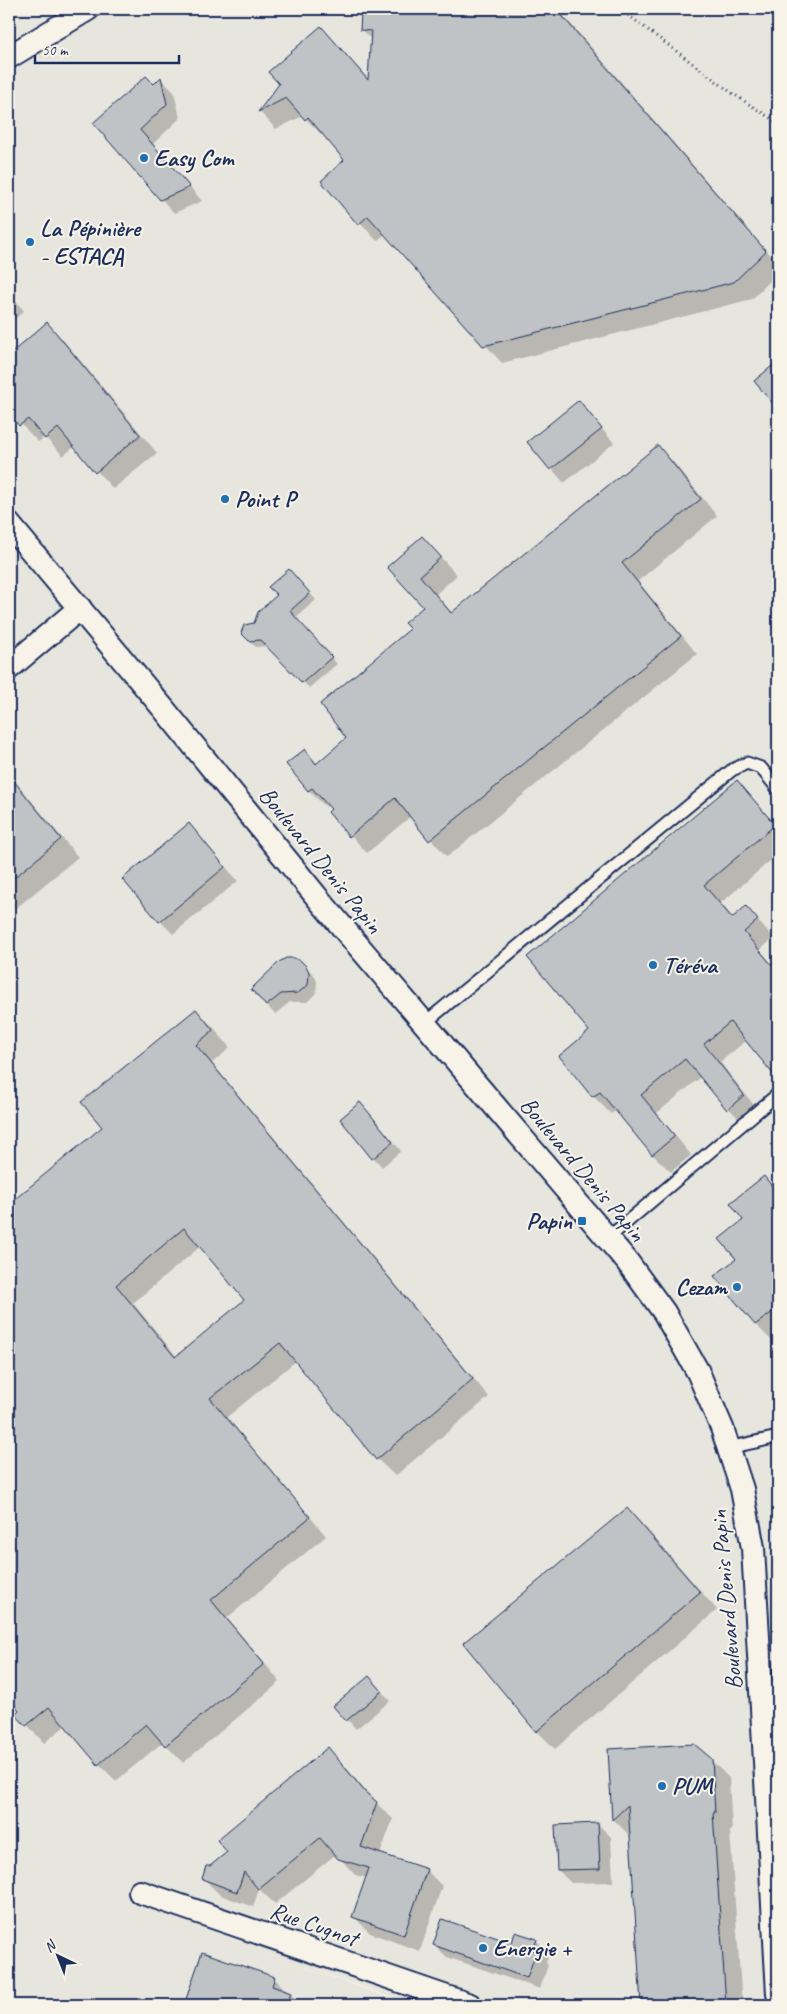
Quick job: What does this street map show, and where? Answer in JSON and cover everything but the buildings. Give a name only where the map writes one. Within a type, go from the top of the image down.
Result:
[{"type":"street","points":[[9,58],[88,9]]},
{"type":"street","name":"Boulevard Denis Papin","points":[[9,524],[321,902],[393,987],[426,1022],[608,1238],[664,1312],[698,1372],[722,1428],[742,1489],[752,1548],[778,1994]]},
{"type":"street","points":[[9,668],[80,608]]},
{"type":"street","name":"Rue Cugnot","points":[[140,1892],[470,2005]]},
{"type":"lane","points":[[426,1022],[732,770],[747,763],[760,768],[778,789]]},
{"type":"lane","points":[[608,1238],[778,1094]]},
{"type":"lane","points":[[728,1448],[778,1437]]},
{"type":"path","points":[[620,9],[717,82],[778,123]]},
{"type":"shaded area","points":[[9,9],[778,9],[778,2005],[414,2005],[264,1953],[409,2005],[14,2005],[9,1999]]},
{"type":"place","name":"Easy Com","points":[[144,158]]},
{"type":"place","name":"La Pépinière - ESTACA","points":[[30,242]]},
{"type":"place","name":"Point P","points":[[225,499]]},
{"type":"place","name":"Téréva","points":[[653,965]]},
{"type":"place","name":"Papin","points":[[582,1221]]},
{"type":"place","name":"Cezam","points":[[737,1287]]},
{"type":"place","name":"PUM","points":[[662,1786]]},
{"type":"place","name":"Energie +","points":[[483,1948]]}]
